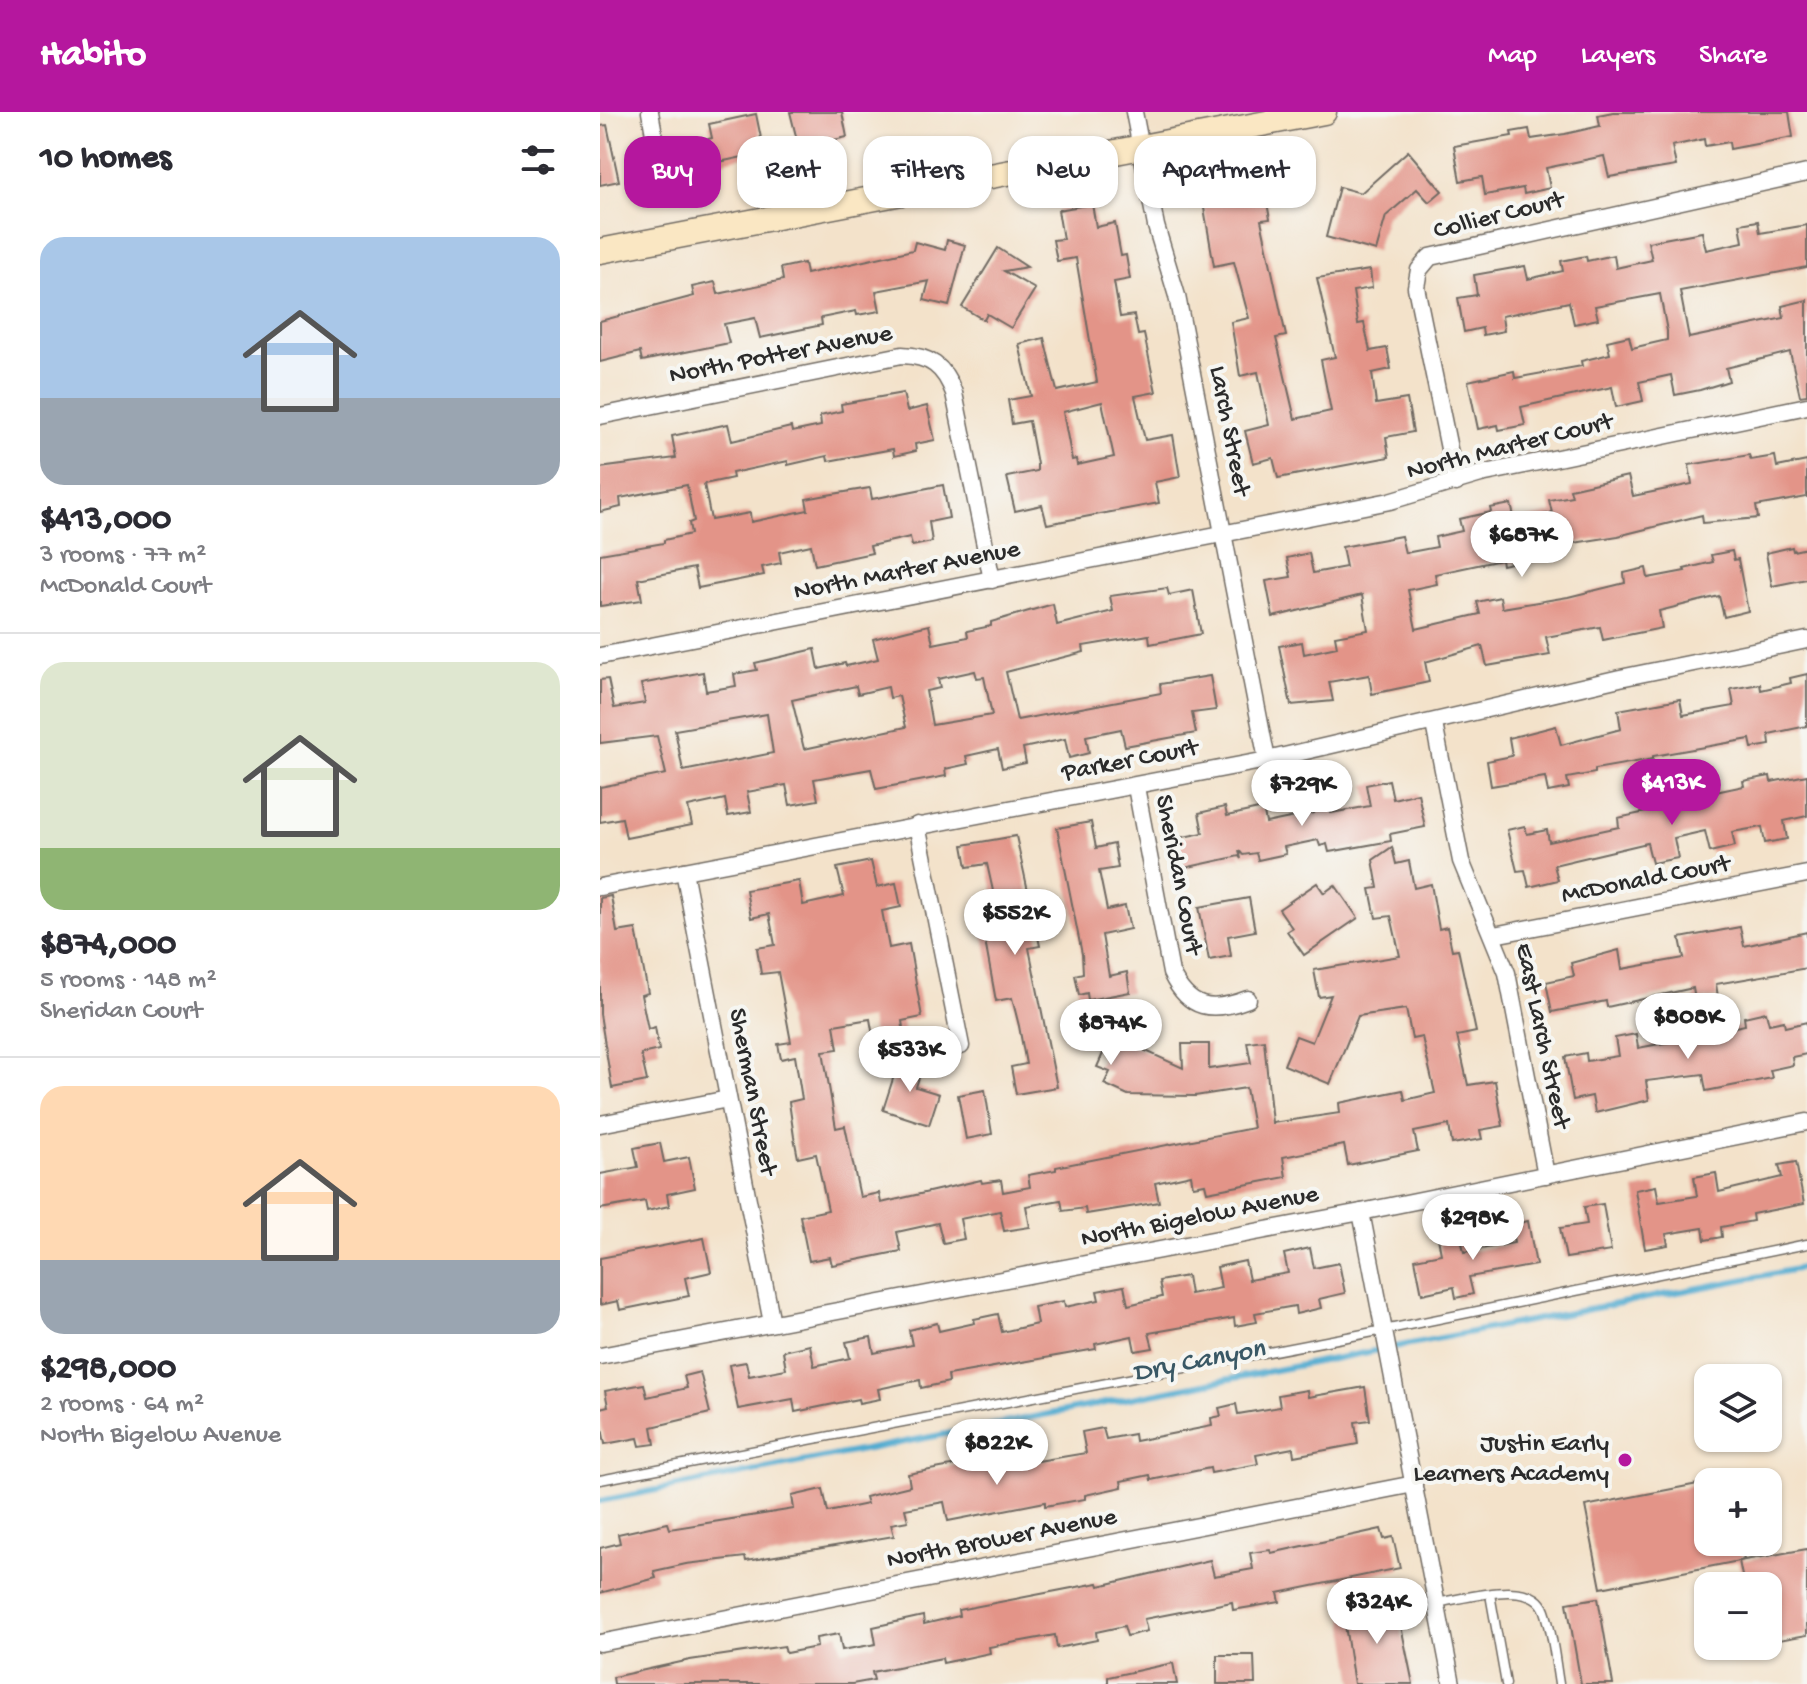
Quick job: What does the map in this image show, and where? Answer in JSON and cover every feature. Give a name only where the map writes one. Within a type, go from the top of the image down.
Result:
[{"type":"main road","points":[[1199,136],[1324,112]]},
{"type":"main road","points":[[600,251],[1134,149]]},
{"type":"street","points":[[650,112],[654,134]]},
{"type":"street","name":"Larch Street","points":[[1134,112],[1139,136]]},
{"type":"street","name":"Collier Court","points":[[1456,483],[1416,287],[1419,270],[1430,257],[1807,173]]},
{"type":"street","name":"Larch Street","points":[[1153,208],[1177,296],[1267,760]]},
{"type":"street","name":"North Potter Avenue","points":[[600,416],[902,355],[920,356],[936,363],[948,376],[954,393],[992,580]]},
{"type":"street","name":"North Marter Court","points":[[1223,535],[1390,501],[1456,483],[1807,406]]},
{"type":"street","name":"North Marter Avenue","points":[[600,656],[1223,535]]},
{"type":"street","name":"Parker Court","points":[[600,887],[917,825],[1136,787],[1434,724],[1620,678],[1807,640]]},
{"type":"street","name":"East Larch Street","points":[[1434,724],[1461,861],[1494,935],[1507,973],[1546,1175]]},
{"type":"street","name":"Sheridan Court","points":[[1136,787],[1171,973],[1180,991],[1195,1004],[1215,1008],[1248,999]]},
{"type":"street","points":[[917,825],[961,1046]]},
{"type":"street","name":"Sherman Street","points":[[684,871],[772,1323]]},
{"type":"street","name":"McDonald Court","points":[[1494,935],[1807,874]]},
{"type":"street","points":[[600,1124],[728,1099]]},
{"type":"street","name":"North Bigelow Avenue","points":[[600,1356],[1361,1212],[1807,1122]]},
{"type":"street","points":[[1361,1212],[1452,1684]]},
{"type":"street","name":"North Brower Avenue","points":[[600,1643],[1414,1484]]},
{"type":"lane","points":[[600,1480],[1384,1332],[1807,1244]]},
{"type":"lane","points":[[1436,1603],[1526,1592],[1544,1608],[1559,1684]]},
{"type":"lane","points":[[1490,1594],[1506,1684]]},
{"type":"building","points":[[790,112],[842,112],[847,136],[796,136]]},
{"type":"building","points":[[1613,112],[1789,112],[1793,137],[1730,149],[1729,142],[1705,146],[1704,139],[1672,146],[1676,166],[1609,177],[1604,156],[1546,168],[1550,188],[1524,194],[1523,188],[1485,195],[1482,177],[1460,181],[1454,146],[1512,136],[1511,132],[1529,129],[1531,139],[1565,134],[1600,126],[1598,115]]},
{"type":"building","points":[[756,114],[761,136],[737,136],[737,158],[721,162],[721,136],[712,136],[709,124]]},
{"type":"building","points":[[607,125],[619,181],[600,185],[600,126]]},
{"type":"building","points":[[1408,151],[1442,191],[1429,202],[1417,189],[1386,216],[1376,251],[1326,237],[1339,187],[1361,193]]},
{"type":"building","points":[[1093,208],[1096,227],[1115,223],[1121,256],[1126,255],[1130,279],[1114,282],[1120,317],[1134,315],[1138,335],[1144,334],[1156,392],[1135,396],[1145,440],[1173,435],[1180,477],[1155,482],[1159,503],[1047,524],[1042,505],[1015,511],[1007,477],[1037,471],[1037,464],[1029,421],[1012,424],[1008,400],[1031,396],[1019,344],[1044,338],[1057,391],[1097,382],[1076,258],[1057,261],[1053,240],[1063,239],[1058,210]],"holes":[[[1102,402],[1114,457],[1077,465],[1076,459],[1072,460],[1063,412]]]},
{"type":"building","points":[[1204,208],[1268,208],[1270,219],[1261,220],[1286,336],[1276,338],[1295,419],[1331,411],[1321,360],[1335,357],[1317,278],[1370,270],[1372,288],[1353,291],[1358,324],[1364,323],[1370,351],[1387,348],[1391,369],[1372,373],[1376,404],[1407,399],[1413,432],[1386,437],[1389,457],[1278,478],[1273,458],[1253,463],[1245,431],[1269,425],[1258,372],[1240,376],[1231,322],[1249,318],[1234,262],[1214,266]]},
{"type":"building","points":[[1758,221],[1760,233],[1807,225],[1807,267],[1680,291],[1689,338],[1784,318],[1782,306],[1807,300],[1807,395],[1800,396],[1790,352],[1726,368],[1729,381],[1700,390],[1675,395],[1671,375],[1639,382],[1643,401],[1616,407],[1612,387],[1521,407],[1525,425],[1499,430],[1498,425],[1478,429],[1468,381],[1514,371],[1515,378],[1582,366],[1581,361],[1610,354],[1607,341],[1629,336],[1632,348],[1667,340],[1667,331],[1660,294],[1595,306],[1598,319],[1574,324],[1569,302],[1502,316],[1504,331],[1483,335],[1482,328],[1464,332],[1458,298],[1477,295],[1474,275],[1525,266],[1528,279],[1563,271],[1561,261],[1586,256],[1587,261],[1614,255],[1616,268],[1652,260],[1648,242],[1702,232],[1706,250],[1743,242],[1740,224]]},
{"type":"building","points":[[947,240],[965,245],[949,306],[924,300],[929,281],[876,291],[880,311],[857,315],[856,311],[821,318],[822,325],[760,338],[755,318],[724,324],[729,343],[642,361],[640,352],[600,362],[600,321],[694,296],[692,287],[715,282],[718,294],[783,280],[781,268],[804,263],[806,274],[913,250],[915,242],[945,250]]},
{"type":"building","points":[[998,248],[1027,267],[1004,271],[1035,289],[1011,328],[987,314],[984,320],[962,307]]},
{"type":"building","points":[[903,393],[907,411],[927,406],[935,440],[915,444],[916,451],[894,456],[893,449],[828,461],[827,456],[788,465],[788,461],[732,473],[733,478],[704,484],[711,520],[750,513],[751,522],[808,510],[806,499],[870,488],[872,499],[943,485],[949,518],[929,522],[932,542],[912,546],[910,537],[870,546],[872,553],[815,565],[811,545],[779,552],[781,563],[762,567],[764,575],[698,588],[694,568],[638,579],[642,600],[600,606],[600,554],[664,543],[664,540],[691,534],[689,523],[694,521],[687,485],[620,498],[621,507],[600,512],[600,468],[676,458],[672,436],[728,424],[732,441],[791,427],[792,432],[821,426],[820,416],[842,411],[841,404]]},
{"type":"building","points":[[1749,455],[1751,460],[1775,456],[1777,467],[1807,461],[1807,497],[1756,506],[1758,518],[1703,523],[1702,515],[1618,536],[1523,551],[1525,560],[1502,565],[1501,560],[1435,574],[1437,584],[1408,590],[1416,629],[1480,614],[1477,602],[1500,597],[1502,608],[1568,597],[1625,583],[1624,573],[1646,568],[1648,578],[1685,571],[1713,562],[1711,555],[1732,551],[1734,560],[1738,559],[1748,611],[1724,617],[1719,596],[1659,611],[1662,628],[1603,640],[1600,627],[1546,637],[1550,655],[1487,666],[1482,646],[1425,662],[1429,682],[1372,694],[1369,675],[1329,682],[1333,701],[1291,705],[1279,646],[1302,642],[1304,654],[1337,647],[1335,636],[1368,630],[1362,595],[1273,617],[1266,581],[1291,577],[1287,558],[1309,553],[1313,573],[1346,567],[1342,547],[1401,536],[1405,553],[1437,547],[1435,537],[1462,531],[1459,519],[1491,512],[1490,508],[1511,504],[1515,521],[1552,513],[1549,500],[1572,496],[1570,489],[1628,476],[1633,496],[1692,484],[1689,465]]},
{"type":"building","points":[[1792,547],[1793,551],[1807,548],[1807,579],[1772,586],[1766,553]]},
{"type":"building","points":[[1167,588],[1169,595],[1193,590],[1201,634],[1150,644],[1149,635],[1083,646],[1084,652],[1006,672],[1017,720],[1161,693],[1160,684],[1210,676],[1216,710],[1192,713],[1196,733],[1125,746],[1121,729],[1086,736],[1089,753],[1069,758],[1065,739],[1023,748],[1026,763],[1002,768],[998,749],[966,756],[968,764],[945,769],[946,776],[876,789],[871,769],[814,779],[818,800],[790,805],[786,785],[747,792],[751,812],[728,816],[725,799],[688,807],[692,825],[626,838],[622,818],[600,822],[600,787],[666,774],[657,736],[600,743],[600,680],[608,679],[614,708],[645,703],[641,684],[703,672],[706,691],[736,686],[734,674],[757,670],[755,663],[815,649],[819,669],[845,663],[846,666],[878,659],[873,639],[929,625],[933,644],[968,637],[967,631],[991,626],[991,622],[1053,604],[1057,625],[1113,611],[1110,596]],"holes":[[[975,671],[977,678],[984,677],[992,715],[932,725],[926,691],[940,688],[938,679]],[[856,686],[858,694],[888,687],[890,698],[899,696],[906,727],[804,749],[792,700]],[[767,714],[773,753],[683,771],[675,730]]]},
{"type":"building","points":[[1807,674],[1807,726],[1769,734],[1770,745],[1752,748],[1750,739],[1653,756],[1653,759],[1595,769],[1595,773],[1567,778],[1569,788],[1548,792],[1545,777],[1491,786],[1487,761],[1512,756],[1509,738],[1556,726],[1561,745],[1621,729],[1618,710],[1680,699],[1683,715],[1734,706],[1731,689],[1760,684],[1761,690],[1791,683],[1790,678]]},
{"type":"building","points":[[1807,775],[1807,816],[1784,821],[1787,839],[1765,843],[1762,827],[1732,832],[1735,846],[1710,852],[1705,831],[1674,838],[1678,858],[1652,863],[1647,843],[1554,865],[1558,880],[1529,887],[1525,870],[1517,871],[1507,830],[1525,826],[1527,834],[1547,830],[1549,842],[1619,827],[1618,818],[1674,806],[1673,801],[1744,786],[1743,781],[1770,776],[1771,782]]},
{"type":"building","points":[[1389,780],[1393,799],[1418,793],[1425,827],[1390,834],[1391,841],[1329,852],[1327,844],[1320,846],[1318,840],[1284,847],[1286,854],[1258,860],[1256,853],[1243,855],[1239,850],[1241,859],[1239,856],[1184,868],[1178,838],[1203,833],[1199,813],[1225,807],[1227,816],[1263,808],[1266,823],[1314,813],[1312,802],[1329,798],[1331,813],[1370,806],[1366,785]]},
{"type":"building","points":[[1091,822],[1096,848],[1114,844],[1118,868],[1099,871],[1107,910],[1125,906],[1130,929],[1102,935],[1109,976],[1127,972],[1130,992],[1088,1000],[1087,993],[1079,995],[1075,975],[1083,973],[1082,954],[1057,828]]},
{"type":"building","points":[[1016,836],[1040,946],[1029,948],[1057,1087],[1016,1094],[1011,1067],[1026,1064],[1019,1026],[1012,998],[996,1001],[983,930],[1000,927],[993,891],[987,864],[967,867],[963,845]]},
{"type":"building","points":[[1392,847],[1396,864],[1409,861],[1414,888],[1431,884],[1439,929],[1447,927],[1452,950],[1458,949],[1476,1032],[1457,1036],[1468,1085],[1495,1081],[1503,1126],[1480,1130],[1482,1139],[1452,1144],[1449,1125],[1414,1132],[1418,1151],[1348,1165],[1344,1145],[1283,1157],[1286,1177],[1207,1192],[1205,1184],[1193,1186],[1191,1175],[1155,1183],[1159,1202],[1136,1206],[1086,1214],[1085,1208],[1063,1211],[1061,1200],[1026,1206],[1030,1227],[1004,1231],[1000,1211],[960,1219],[964,1239],[943,1243],[938,1223],[897,1232],[901,1251],[832,1265],[830,1257],[809,1261],[800,1216],[828,1210],[816,1154],[798,1158],[789,1102],[802,1099],[795,1056],[781,1059],[778,1044],[791,1042],[778,972],[761,974],[757,948],[775,945],[769,914],[751,918],[746,890],[799,881],[803,905],[844,896],[837,868],[871,861],[877,887],[896,883],[901,907],[882,911],[889,948],[909,944],[922,1017],[902,1021],[906,1047],[876,1053],[870,1019],[834,1025],[838,1049],[823,1051],[836,1128],[845,1126],[860,1197],[879,1193],[881,1203],[981,1180],[982,1183],[1001,1180],[1003,1192],[1030,1187],[1028,1175],[1056,1170],[1056,1167],[1253,1128],[1246,1088],[1195,1096],[1128,1095],[1104,1084],[1110,1072],[1097,1067],[1120,1015],[1136,1022],[1126,1042],[1183,1068],[1182,1044],[1209,1044],[1209,1069],[1251,1063],[1247,1042],[1264,1040],[1272,1123],[1340,1113],[1339,1103],[1403,1090],[1405,1100],[1435,1093],[1422,1037],[1412,1039],[1406,1009],[1358,1016],[1330,1084],[1284,1065],[1296,1036],[1312,1042],[1331,995],[1319,997],[1314,970],[1400,956],[1391,916],[1376,918],[1370,889],[1378,888],[1373,860]]},
{"type":"building","points":[[1317,883],[1324,893],[1335,885],[1358,918],[1304,955],[1287,931],[1292,928],[1279,909]]},
{"type":"building","points":[[611,896],[617,932],[636,929],[648,993],[641,995],[648,1029],[655,1027],[659,1050],[641,1054],[647,1081],[612,1088],[600,1014],[600,898]]},
{"type":"building","points":[[1249,898],[1255,931],[1228,936],[1231,956],[1209,960],[1199,907]]},
{"type":"building","points":[[1740,927],[1744,946],[1807,932],[1807,968],[1716,984],[1718,997],[1695,1001],[1693,988],[1607,1007],[1606,1001],[1552,1012],[1546,982],[1574,976],[1571,963],[1619,950],[1622,969],[1684,958],[1680,938]]},
{"type":"building","points":[[1766,1012],[1769,1024],[1784,1021],[1785,1027],[1807,1022],[1807,1054],[1792,1057],[1793,1065],[1770,1070],[1772,1078],[1706,1091],[1703,1074],[1646,1081],[1649,1100],[1595,1113],[1592,1096],[1573,1100],[1565,1057],[1586,1053],[1587,1061],[1618,1056],[1615,1038],[1636,1034],[1638,1048],[1686,1039],[1684,1030],[1706,1026],[1707,1033],[1745,1025],[1744,1017]]},
{"type":"building","points":[[900,1057],[923,1065],[916,1087],[939,1094],[929,1125],[883,1110]]},
{"type":"building","points":[[985,1090],[992,1134],[966,1139],[958,1095]]},
{"type":"building","points":[[660,1143],[664,1162],[689,1157],[695,1188],[667,1194],[669,1206],[647,1211],[645,1201],[600,1209],[600,1174],[638,1167],[634,1148]]},
{"type":"building","points":[[1796,1162],[1804,1204],[1752,1214],[1753,1221],[1721,1227],[1722,1237],[1705,1240],[1703,1228],[1666,1234],[1668,1245],[1645,1249],[1635,1190],[1656,1186],[1659,1202],[1697,1196],[1694,1177],[1716,1173],[1719,1192],[1782,1177],[1779,1165]]},
{"type":"building","points":[[1603,1204],[1611,1251],[1566,1258],[1560,1228],[1587,1224],[1584,1207]]},
{"type":"building","points":[[1528,1221],[1536,1265],[1469,1277],[1473,1294],[1456,1298],[1454,1287],[1422,1294],[1415,1259],[1441,1254],[1438,1238],[1460,1233],[1464,1252],[1514,1243],[1511,1225]]},
{"type":"building","points":[[704,1238],[711,1272],[685,1278],[689,1296],[620,1310],[618,1301],[600,1305],[600,1258]]},
{"type":"building","points":[[1310,1248],[1314,1268],[1339,1263],[1345,1293],[1319,1299],[1321,1308],[1296,1314],[1295,1306],[1255,1313],[1257,1322],[1235,1326],[1234,1318],[1149,1333],[1153,1348],[1135,1351],[1132,1336],[1095,1344],[1096,1349],[948,1375],[949,1382],[921,1388],[920,1380],[878,1389],[880,1399],[859,1403],[858,1399],[795,1412],[793,1399],[738,1409],[729,1365],[746,1362],[749,1376],[786,1369],[783,1351],[810,1345],[814,1366],[850,1358],[846,1342],[871,1337],[874,1353],[912,1345],[909,1330],[937,1323],[939,1331],[998,1314],[1002,1332],[1037,1324],[1034,1307],[1064,1301],[1065,1307],[1099,1300],[1097,1291],[1124,1286],[1128,1305],[1162,1297],[1159,1281],[1187,1276],[1190,1294],[1221,1288],[1217,1267],[1245,1261],[1249,1280],[1288,1273],[1284,1254]]},
{"type":"building","points":[[700,1372],[710,1413],[652,1427],[655,1444],[640,1446],[638,1438],[605,1444],[600,1408],[608,1406],[605,1391],[644,1384],[647,1397],[687,1388],[684,1376]]},
{"type":"building","points":[[1365,1387],[1370,1420],[1355,1422],[1358,1444],[1294,1456],[1293,1448],[1256,1455],[1258,1464],[1211,1473],[1210,1468],[1151,1480],[1150,1475],[1121,1481],[1122,1487],[1085,1495],[1085,1499],[1045,1506],[1045,1502],[948,1521],[944,1502],[905,1509],[908,1521],[891,1524],[894,1536],[746,1561],[745,1557],[686,1564],[654,1571],[656,1578],[600,1593],[600,1548],[620,1543],[618,1534],[668,1523],[670,1529],[794,1509],[792,1496],[823,1489],[828,1512],[867,1504],[865,1497],[910,1486],[908,1474],[1006,1456],[1008,1466],[1086,1453],[1082,1432],[1103,1428],[1106,1439],[1134,1434],[1135,1441],[1212,1426],[1211,1418],[1221,1416],[1219,1408],[1236,1404],[1238,1414],[1280,1407],[1278,1395],[1307,1390],[1308,1397]]},
{"type":"building","points":[[1694,1485],[1694,1556],[1743,1556],[1744,1560],[1601,1588],[1585,1506]]},
{"type":"building","points":[[1381,1529],[1384,1539],[1393,1537],[1400,1568],[1278,1593],[1280,1602],[1233,1610],[1232,1602],[1144,1619],[1147,1631],[1127,1636],[1124,1626],[1096,1632],[1097,1640],[1057,1648],[1055,1635],[989,1647],[990,1653],[943,1663],[942,1658],[872,1672],[874,1680],[852,1684],[614,1684],[613,1677],[690,1660],[784,1646],[786,1653],[817,1647],[816,1638],[839,1634],[842,1650],[876,1644],[873,1627],[923,1616],[924,1624],[959,1616],[958,1610],[1098,1583],[1099,1586],[1210,1560],[1214,1576],[1253,1569],[1250,1553],[1270,1550],[1271,1553]]},
{"type":"building","points":[[1807,1549],[1807,1635],[1782,1639],[1782,1572],[1741,1572],[1739,1561],[1782,1556],[1782,1553]]},
{"type":"building","points":[[1598,1598],[1613,1684],[1581,1684],[1567,1603]]},
{"type":"building","points":[[1396,1602],[1413,1684],[1354,1684],[1343,1612]]},
{"type":"building","points":[[1217,1655],[1254,1655],[1255,1684],[1217,1684]]},
{"type":"building","points":[[1173,1663],[1177,1684],[1108,1684],[1108,1677]]},
{"type":"waterway","name":"Dry Canyon","points":[[600,1501],[1807,1267]]},
{"type":"place","name":"Justin Early Learners Academy","points":[[1625,1460]]}]
